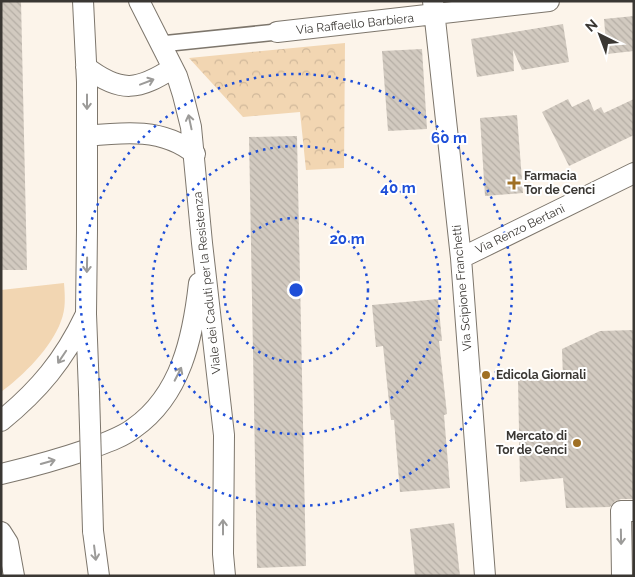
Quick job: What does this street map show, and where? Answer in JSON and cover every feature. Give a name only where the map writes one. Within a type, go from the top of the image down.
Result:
[{"type":"street","points":[[83,1],[87,136],[86,314],[92,531],[98,576]]},
{"type":"street","name":"Viale dei Caduti per la Resistenza","points":[[140,1],[174,68],[189,116],[224,435],[223,554],[225,576]]},
{"type":"street","name":"Via Raffaello Barbiera","points":[[161,44],[277,32],[433,8],[549,1]]},
{"type":"street","name":"Via Scipione Franchetti","points":[[433,8],[461,258],[485,576]]},
{"type":"street","points":[[86,67],[106,80],[131,86],[149,82],[174,68]]},
{"type":"street","points":[[87,136],[120,133],[157,136],[179,143],[194,154]]},
{"type":"street","name":"Via Renzo Bertani","points":[[461,258],[634,173]]},
{"type":"street","points":[[1,474],[45,463],[114,440],[133,430],[150,415],[164,398],[183,363],[196,306],[202,244]]},
{"type":"street","points":[[1,421],[47,378],[69,347],[86,314]]},
{"type":"street","points":[[622,576],[620,511],[634,511]]},
{"type":"street","points":[[1,532],[8,543],[14,576]]},
{"type":"green space","points":[[345,43],[344,168],[306,170],[300,112],[243,117],[189,58]]},
{"type":"green space","points":[[64,283],[64,312],[57,331],[36,360],[1,392],[1,290]]},
{"type":"building","points":[[1,1],[21,1],[27,270],[1,270]]},
{"type":"building","points":[[634,16],[634,51],[607,54],[604,19]]},
{"type":"building","points":[[563,24],[569,62],[522,70],[513,50],[514,71],[477,77],[471,39]]},
{"type":"building","points":[[422,49],[427,129],[388,131],[382,51]]},
{"type":"building","points":[[568,99],[572,107],[589,99],[594,111],[601,107],[604,113],[634,99],[634,135],[569,166],[542,112]]},
{"type":"building","points":[[517,115],[523,193],[485,196],[480,118]]},
{"type":"building","points":[[297,136],[306,566],[257,568],[249,137]]},
{"type":"building","points":[[438,299],[442,341],[439,341],[447,414],[444,415],[450,488],[400,492],[394,420],[391,420],[383,346],[376,347],[372,305]]},
{"type":"building","name":"Mercato di Tor de Cenci","points":[[634,330],[634,499],[615,501],[610,507],[566,508],[563,478],[520,482],[518,380],[563,379],[562,349],[600,331]]},
{"type":"building","points":[[454,523],[460,576],[415,576],[410,529]]},
{"type":"place","name":"Farmacia Tor de Cenci","points":[[514,183]]},
{"type":"place","name":"Edicola Giornali","points":[[486,375]]},
{"type":"place","name":"Mercato di Tor de Cenci","points":[[577,443]]}]
